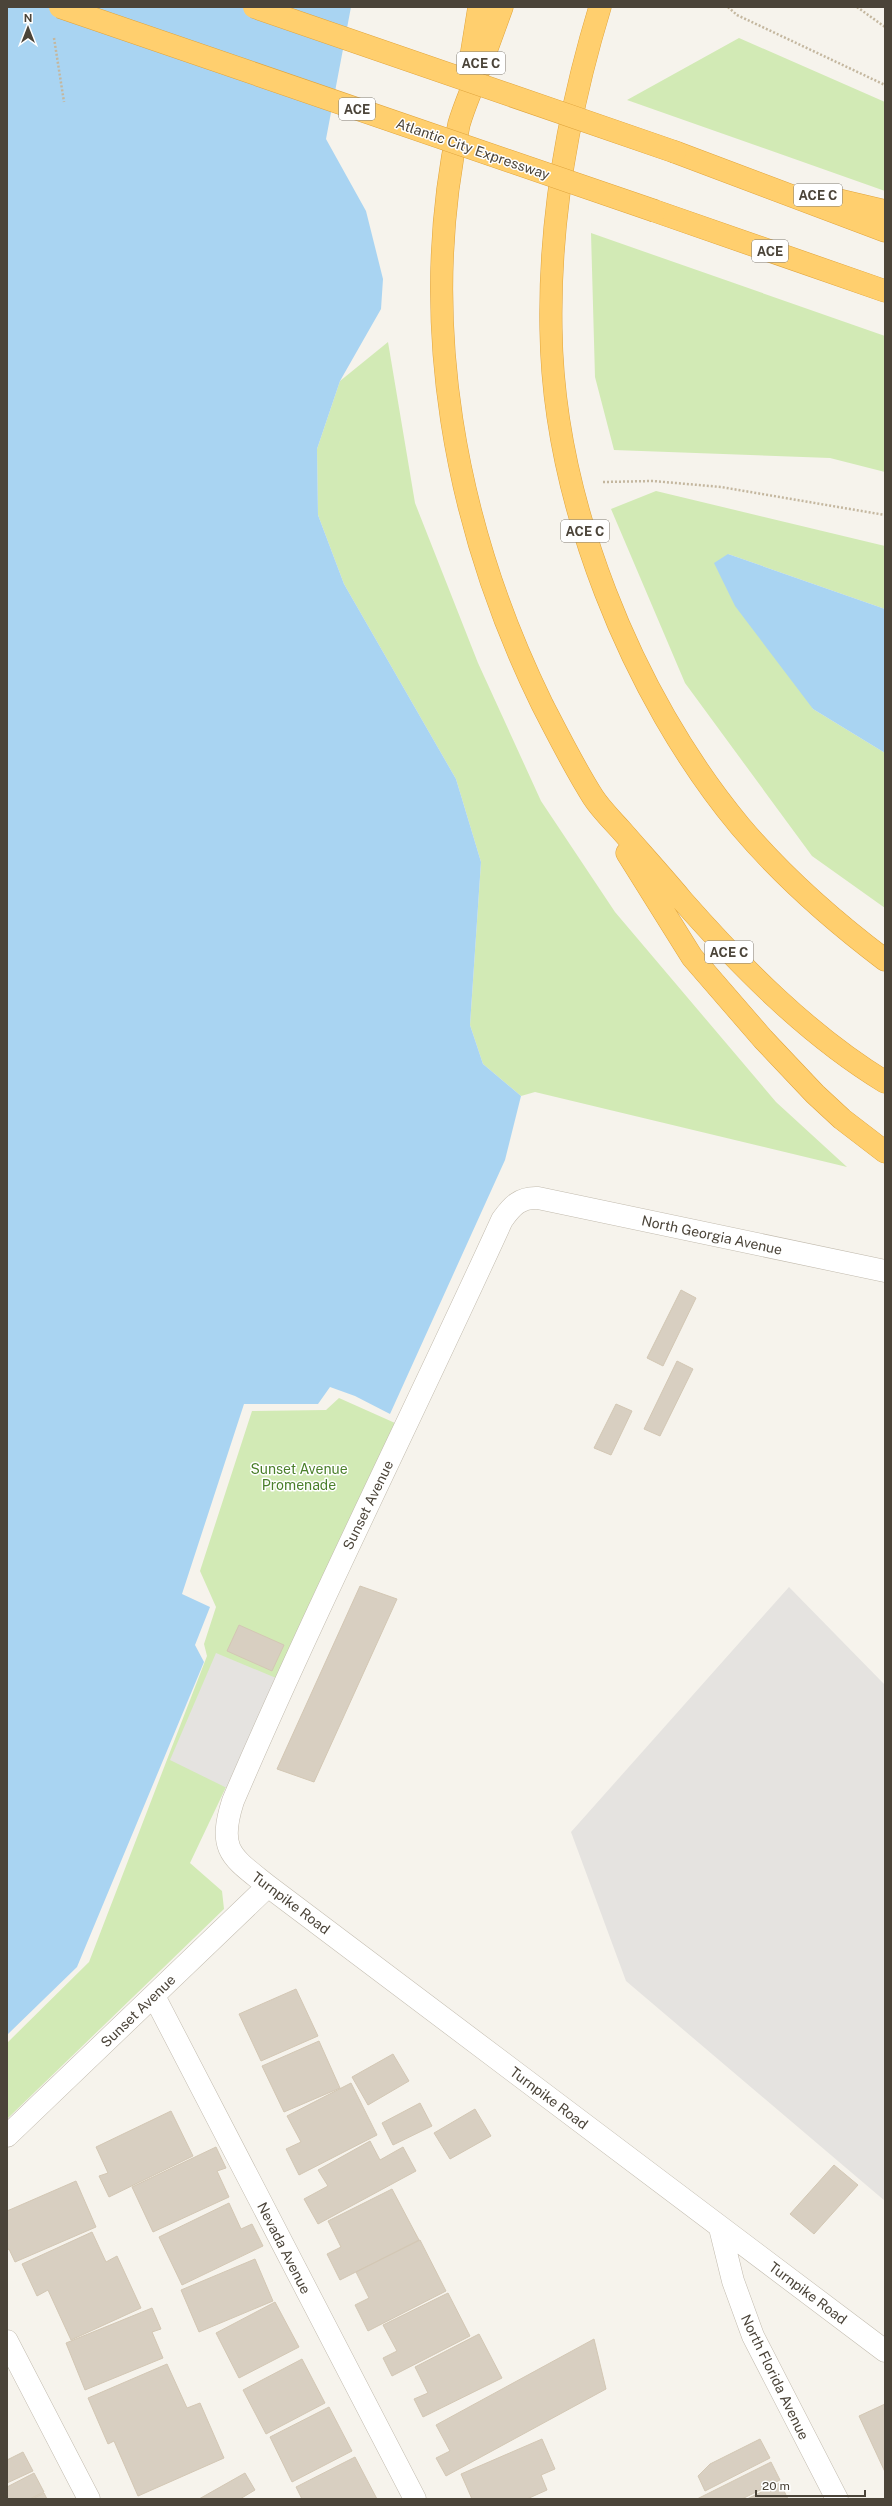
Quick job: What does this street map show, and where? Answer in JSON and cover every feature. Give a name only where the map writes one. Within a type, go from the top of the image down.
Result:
[{"type":"highway","name":"Atlantic City Expressway","points":[[60,7],[885,291]]},
{"type":"highway","points":[[254,7],[675,152],[751,179],[885,231]]},
{"type":"highway","points":[[460,120],[479,7]]},
{"type":"highway","name":"ACE C","points":[[502,7],[460,120],[443,226],[440,292],[444,360],[451,426],[465,489],[503,615],[548,716],[594,799],[720,943],[768,990],[817,1033],[885,1082]]},
{"type":"highway","name":"ACE C","points":[[600,7],[573,104],[562,166],[551,277],[551,332],[560,432],[572,485],[586,536],[608,598],[635,660],[664,715],[701,773],[740,825],[784,874],[834,921],[885,960]]},
{"type":"highway","name":"ACE C","points":[[751,179],[885,211]]},
{"type":"highway","points":[[594,799],[692,957],[763,1039],[815,1094],[842,1119],[885,1152]]},
{"type":"street","name":"Sunset Avenue","points":[[225,1836],[231,1807],[244,1775],[332,1582],[446,1343],[502,1220],[514,1204],[529,1198],[538,1198]]},
{"type":"street","name":"North Georgia Avenue","points":[[538,1198],[885,1271]]},
{"type":"street","name":"Turnpike Road","points":[[225,1836],[227,1846],[238,1862],[268,1886],[885,2352]]},
{"type":"street","name":"Sunset Avenue","points":[[7,2136],[268,1886]]},
{"type":"street","name":"Nevada Avenue","points":[[154,1996],[415,2499]]},
{"type":"street","name":"North Florida Avenue","points":[[720,2228],[733,2281],[753,2336],[837,2499]]},
{"type":"street","points":[[7,2341],[89,2499]]},
{"type":"path","points":[[728,7],[737,15],[885,85]]},
{"type":"path","points":[[857,7],[885,27]]},
{"type":"path","points":[[55,35],[53,42],[64,102]]},
{"type":"path","points":[[572,485],[615,481],[721,487],[885,516]]},
{"type":"green space","points":[[739,38],[885,102],[885,191],[627,100]]},
{"type":"green space","points":[[591,233],[885,336],[885,472],[830,458],[614,450],[595,377]]},
{"type":"green space","points":[[388,342],[415,503],[478,663],[541,801],[615,912],[776,1102],[847,1167],[535,1092],[521,1096],[483,1064],[470,1025],[481,862],[456,779],[344,584],[318,515],[317,449],[340,381]]},
{"type":"green space","points":[[656,491],[885,546],[885,609],[728,554],[813,709],[885,753],[885,908],[812,856],[685,683],[611,509]]},
{"type":"green space","name":"Sunset Avenue Promenade","points":[[339,1398],[395,1423],[291,1650],[190,1863],[222,1891],[224,1909],[7,2119],[7,2043],[89,1962],[207,1656],[204,1644],[216,1607],[200,1571],[252,1411],[326,1410]]},
{"type":"shaded area","points":[[789,1587],[885,1685],[885,2201],[626,1981],[571,1832]]},
{"type":"shaded area","points":[[216,1653],[276,1678],[229,1789],[170,1760]]},
{"type":"water","points":[[7,7],[351,7],[326,139],[366,211],[383,279],[381,309],[340,381],[317,449],[318,515],[344,584],[456,779],[481,862],[470,1025],[483,1064],[521,1096],[505,1160],[390,1414],[355,1396],[330,1387],[318,1404],[244,1404],[182,1594],[210,1607],[195,1645],[204,1662],[77,1967],[7,2035]]},
{"type":"water","points":[[728,554],[885,609],[885,753],[813,709],[735,606],[714,563]]},
{"type":"building","points":[[681,1290],[696,1298],[663,1366],[647,1358]]},
{"type":"building","points":[[677,1361],[693,1369],[660,1436],[644,1429]]},
{"type":"building","points":[[616,1404],[632,1411],[611,1455],[594,1448]]},
{"type":"building","points":[[360,1586],[397,1599],[314,1782],[277,1769]]},
{"type":"building","points":[[239,1625],[284,1645],[272,1671],[227,1651]]},
{"type":"building","points":[[296,1989],[318,2036],[261,2061],[239,2014]]},
{"type":"building","points":[[319,2041],[340,2088],[284,2112],[262,2066]]},
{"type":"building","points":[[393,2054],[409,2081],[368,2105],[352,2077]]},
{"type":"building","points":[[351,2083],[377,2135],[299,2175],[286,2149],[301,2142],[287,2116]]},
{"type":"building","points":[[420,2103],[432,2126],[393,2145],[382,2123]]},
{"type":"building","points":[[475,2109],[491,2136],[450,2159],[434,2133]]},
{"type":"building","points":[[171,2111],[193,2156],[109,2197],[99,2176],[108,2173],[96,2147]]},
{"type":"building","points":[[370,2141],[380,2160],[403,2147],[416,2171],[318,2224],[304,2199],[328,2186],[318,2170]]},
{"type":"building","points":[[216,2147],[226,2168],[217,2171],[229,2197],[153,2232],[132,2187]]},
{"type":"building","points":[[834,2165],[858,2185],[814,2234],[790,2214]]},
{"type":"building","points":[[76,2181],[96,2227],[15,2262],[9,2249],[7,2250],[7,2211]]},
{"type":"building","points":[[392,2189],[419,2240],[340,2280],[327,2254],[341,2247],[328,2221]]},
{"type":"building","points":[[229,2203],[241,2229],[252,2224],[263,2246],[182,2285],[159,2237]]},
{"type":"building","points":[[92,2232],[106,2262],[117,2256],[141,2308],[71,2340],[48,2290],[37,2296],[22,2264]]},
{"type":"building","points":[[420,2240],[446,2291],[368,2331],[355,2305],[369,2298],[356,2272]]},
{"type":"building","points":[[255,2259],[273,2301],[199,2332],[181,2290]]},
{"type":"building","points":[[448,2293],[470,2336],[392,2376],[383,2358],[397,2351],[383,2325]]},
{"type":"building","points":[[275,2302],[299,2347],[239,2378],[216,2333]]},
{"type":"building","points":[[152,2308],[161,2329],[152,2332],[163,2358],[85,2390],[66,2343]]},
{"type":"building","points":[[479,2334],[502,2378],[423,2417],[414,2399],[428,2393],[415,2367]]},
{"type":"building","points":[[594,2339],[606,2389],[446,2476],[436,2458],[450,2451],[436,2425]]},
{"type":"building","points":[[302,2359],[325,2403],[266,2434],[243,2390]]},
{"type":"building","points":[[167,2364],[187,2408],[200,2403],[224,2458],[138,2496],[114,2441],[108,2444],[88,2398]]},
{"type":"building","points":[[885,2404],[885,2472],[859,2416]]},
{"type":"building","points":[[329,2407],[352,2451],[292,2482],[270,2437]]},
{"type":"building","points":[[542,2439],[555,2469],[541,2475],[547,2490],[527,2499],[472,2499],[461,2474]]},
{"type":"building","points":[[760,2439],[770,2458],[705,2491],[698,2476],[710,2464]]},
{"type":"building","points":[[23,2452],[33,2471],[7,2483],[7,2460]]},
{"type":"building","points":[[355,2457],[377,2499],[302,2499],[296,2487]]},
{"type":"building","points":[[771,2462],[780,2480],[742,2499],[697,2499]]},
{"type":"building","points":[[34,2473],[44,2492],[30,2499],[7,2499],[7,2487]]},
{"type":"building","points":[[245,2473],[255,2490],[240,2499],[199,2499]]},
{"type":"building","points":[[780,2483],[788,2499],[747,2499]]},
{"type":"building","points":[[44,2493],[47,2499],[32,2499]]}]
